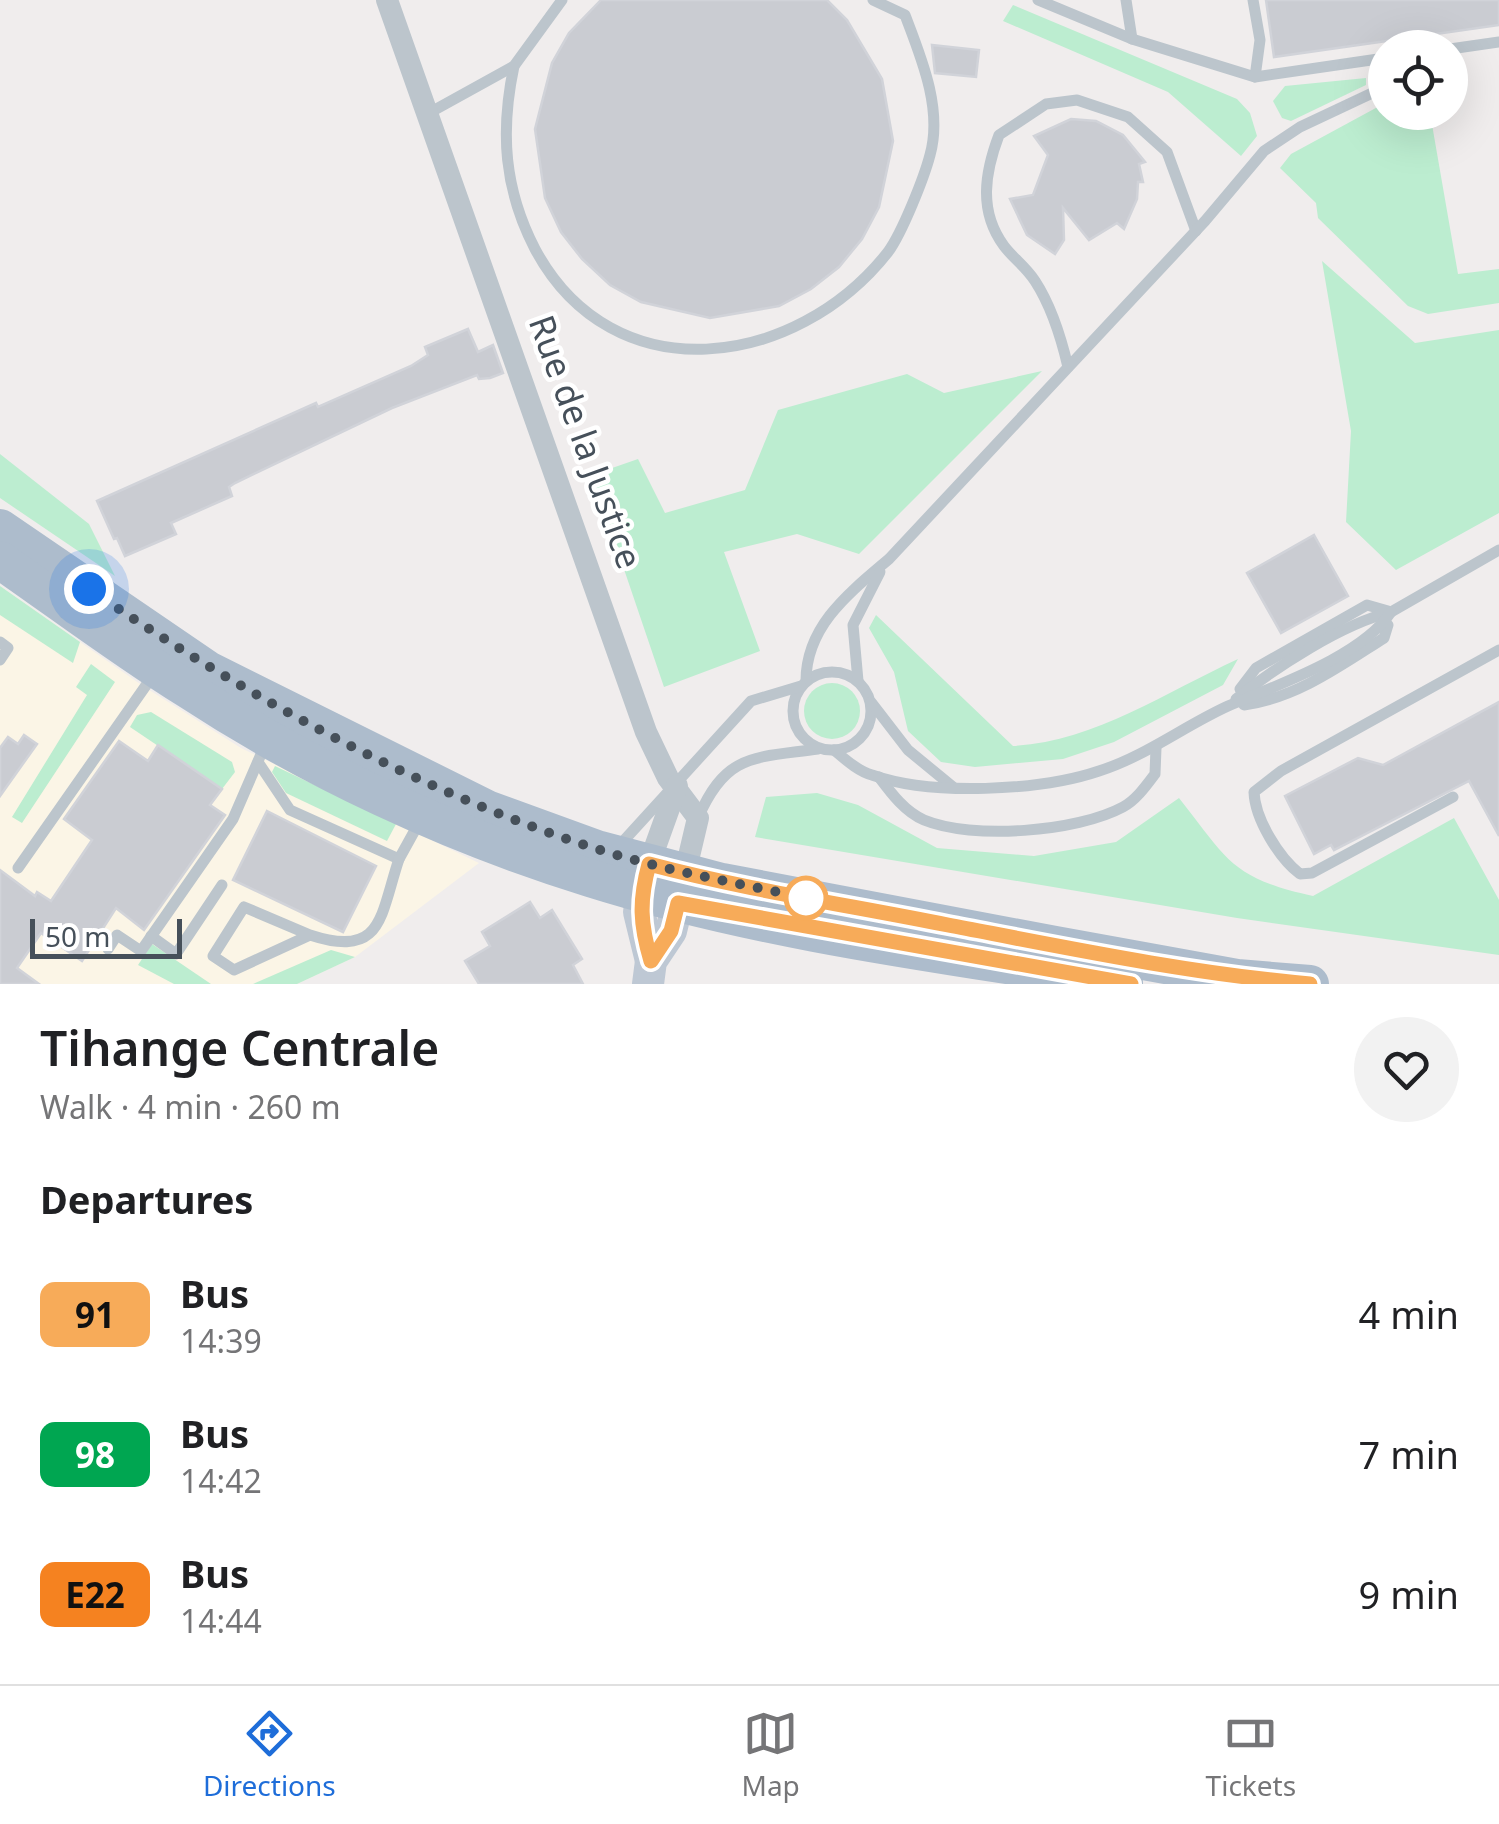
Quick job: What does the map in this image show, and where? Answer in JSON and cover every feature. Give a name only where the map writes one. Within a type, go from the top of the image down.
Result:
[{"type":"main road","points":[[0,528],[167,659],[264,749],[329,770],[492,844],[645,878]]},
{"type":"main road","points":[[0,560],[167,659],[486,808],[611,853],[679,899],[1131,984]]},
{"type":"main road","points":[[679,899],[1243,981],[1310,984]]},
{"type":"street","name":"Rue de la Justice","points":[[387,0],[646,732],[668,778],[698,818]]},
{"type":"street","points":[[649,972],[640,923],[645,878],[677,786]]},
{"type":"street","points":[[649,972],[679,899],[698,818]]},
{"type":"lane","points":[[562,0],[514,66],[504,111],[506,169],[520,221],[549,274],[588,318],[634,339],[690,352],[750,347],[829,308],[889,250],[931,152],[932,106],[923,60],[905,15],[873,0]]},
{"type":"lane","points":[[1038,0],[1132,39],[1216,68],[1255,76],[1368,60]]},
{"type":"lane","points":[[1126,0],[1132,39]]},
{"type":"lane","points":[[1253,0],[1260,40],[1255,76]]},
{"type":"lane","points":[[1468,47],[1499,42]]},
{"type":"lane","points":[[429,112],[514,66]]},
{"type":"lane","points":[[1368,95],[1300,128],[1264,151],[1196,231],[889,560],[827,618],[806,655],[804,684],[794,702],[795,724],[811,745],[827,749],[879,777],[953,786],[1057,782],[1098,772],[1156,748],[1224,708],[1336,655],[1380,629],[1392,612],[1499,550]]},
{"type":"lane","points":[[1068,368],[1060,332],[1035,281],[1003,245],[990,218],[984,192],[999,134],[1046,104],[1077,100],[1128,116],[1167,152],[1196,231]]},
{"type":"lane","points":[[889,560],[866,594],[852,625],[858,681],[908,750],[953,786]]},
{"type":"lane","points":[[1224,708],[1256,668],[1314,633],[1367,604],[1392,612]]},
{"type":"lane","points":[[0,660],[4,645]]},
{"type":"lane","points":[[1453,797],[1312,873],[1300,874],[1281,855],[1254,804],[1254,792],[1281,772],[1499,650]]},
{"type":"lane","points":[[18,868],[167,659]]},
{"type":"lane","points":[[611,853],[677,786],[751,701],[836,671],[858,681]]},
{"type":"lane","points":[[698,818],[717,780],[736,766],[856,742],[871,720],[871,702]]},
{"type":"lane","points":[[879,777],[897,800],[923,820],[972,830],[1023,831],[1084,820],[1122,808],[1155,774],[1156,748]]},
{"type":"lane","points":[[264,749],[290,810],[399,858]]},
{"type":"lane","points":[[108,949],[117,935],[141,950],[232,819],[264,749]]},
{"type":"lane","points":[[310,935],[234,970],[213,956],[244,908],[342,946],[356,944],[376,926],[399,858],[425,813]]},
{"type":"lane","points":[[151,936],[176,954],[222,886]]},
{"type":"shaded area","points":[[0,586],[143,686],[241,748],[479,863],[355,957],[297,984],[0,984]]},
{"type":"green space","points":[[1013,5],[1237,99],[1250,113],[1257,136],[1241,156],[1168,92],[1003,21]]},
{"type":"green space","points":[[1366,78],[1366,85],[1291,121],[1282,118],[1273,101],[1285,86]]},
{"type":"green space","points":[[1368,112],[1368,130],[1433,130],[1458,274],[1499,269],[1499,303],[1428,314],[1408,306],[1318,218],[1316,203],[1280,168],[1291,154]]},
{"type":"green space","points":[[1322,261],[1415,343],[1499,330],[1499,513],[1396,570],[1346,522],[1351,431]]},
{"type":"green space","points":[[1042,371],[859,554],[797,534],[724,552],[760,651],[664,687],[592,475],[638,459],[665,513],[745,490],[778,410],[907,374],[944,393]]},
{"type":"green space","points":[[0,454],[89,524],[115,576],[0,498]]},
{"type":"green space","points":[[0,586],[80,642],[73,663],[0,615]]},
{"type":"green space","points":[[876,615],[1013,746],[1072,735],[1100,725],[1238,659],[1223,685],[1114,742],[1063,759],[975,767],[941,762],[908,731],[894,672],[869,628]]},
{"type":"green space","points":[[91,664],[115,682],[22,823],[12,817],[87,695],[76,687]]},
{"type":"green space","points":[[832,683],[852,691],[860,711],[852,731],[832,739],[812,731],[804,711],[812,691]]},
{"type":"green space","points":[[151,712],[232,762],[235,772],[222,789],[130,727],[137,715]]},
{"type":"green space","points":[[275,766],[396,824],[387,841],[286,793],[272,772]]},
{"type":"green space","points":[[817,793],[858,805],[937,848],[1034,856],[1116,842],[1179,798],[1234,864],[1264,882],[1313,896],[1454,818],[1499,900],[1499,955],[1237,918],[755,837],[766,797]]},
{"type":"green space","points":[[152,944],[211,984],[174,984],[138,965]]},
{"type":"green space","points":[[331,950],[355,957],[297,984],[253,984]]},
{"type":"building","points":[[601,0],[827,0],[847,20],[882,79],[893,141],[879,207],[862,239],[839,267],[811,289],[779,306],[710,318],[641,302],[610,285],[582,259],[561,232],[545,198],[535,129],[552,63],[569,33]]},
{"type":"building","points":[[1266,0],[1499,0],[1499,25],[1464,30],[1368,30],[1368,44],[1274,57]]},
{"type":"building","points":[[932,45],[979,50],[976,77],[935,73]]},
{"type":"building","points":[[1071,119],[1096,121],[1123,135],[1145,162],[1139,164],[1143,182],[1138,182],[1137,199],[1124,229],[1117,223],[1089,240],[1063,208],[1064,240],[1055,254],[1027,235],[1010,199],[1033,195],[1048,155],[1034,136]]},
{"type":"building","points":[[468,329],[478,352],[493,345],[503,373],[479,379],[477,375],[392,408],[235,483],[229,487],[232,496],[171,523],[176,534],[125,556],[117,538],[114,539],[97,501],[316,403],[318,407],[411,366],[428,355],[425,347]]},
{"type":"building","points":[[1314,535],[1348,596],[1281,633],[1247,573]]},
{"type":"building","points":[[1499,702],[1499,836],[1469,781],[1334,850],[1331,845],[1314,854],[1285,796],[1358,758],[1383,765]]},
{"type":"building","points":[[24,735],[37,744],[0,796],[0,748],[8,737],[18,744]]},
{"type":"building","points":[[119,741],[148,761],[158,745],[222,789],[210,805],[225,815],[144,930],[116,908],[82,961],[41,933],[17,968],[39,984],[0,984],[0,870],[35,896],[37,892],[51,901],[92,840],[64,819]]},
{"type":"building","points":[[267,811],[376,866],[343,932],[233,880]]},
{"type":"building","points":[[530,902],[540,918],[552,910],[582,959],[573,965],[583,984],[479,984],[465,961],[490,946],[482,932]]},
{"type":"bus line","name":"91","points":[[1131,984],[799,928],[678,903],[671,931],[651,961],[640,923],[641,893],[649,864],[722,882],[1054,945],[1236,978],[1310,984]]},
{"type":"route","points":[[89,589],[208,670],[486,808],[611,853],[722,882],[806,898]]}]
